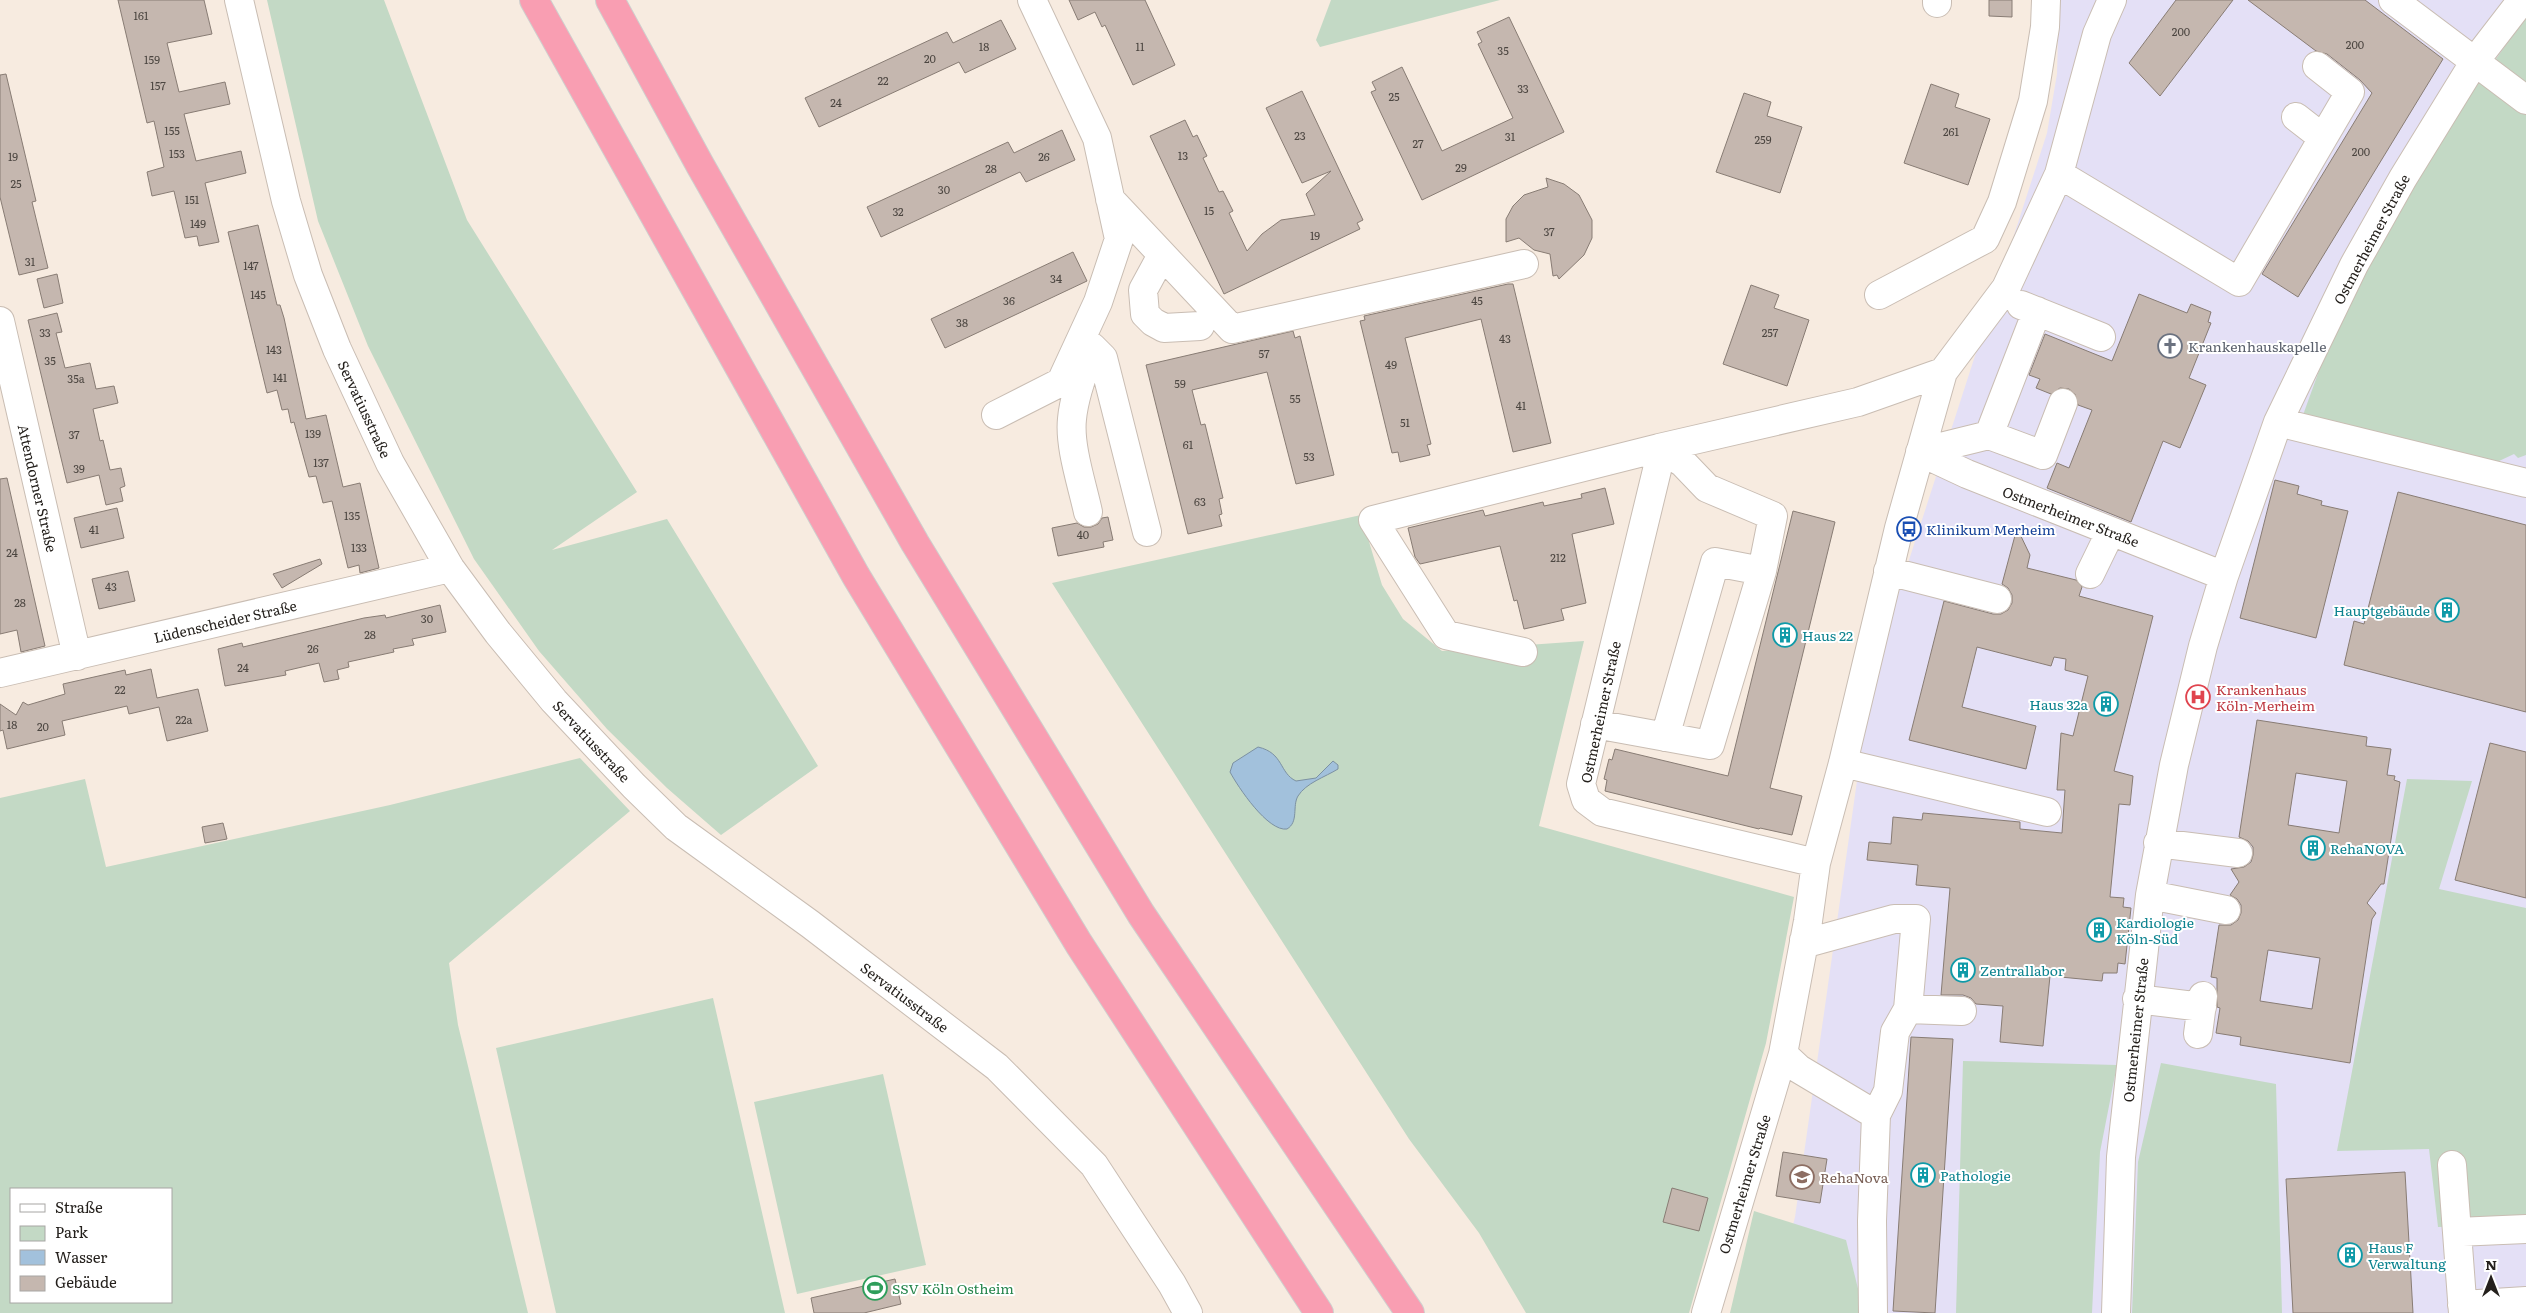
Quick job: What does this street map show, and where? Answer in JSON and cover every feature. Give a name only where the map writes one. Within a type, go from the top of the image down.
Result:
[{"type":"highway","points":[[534,0],[856,576],[1079,944],[1319,1313]]},
{"type":"highway","points":[[610,0],[700,165],[920,551],[1141,914],[1410,1313]]},
{"type":"street","name":"Servatiusstraße","points":[[239,0],[286,201],[308,275],[337,349],[390,463],[450,568],[498,633],[554,701],[634,786],[676,827],[810,924],[997,1067],[1088,1158],[1167,1276],[1188,1313]]},
{"type":"street","points":[[996,414],[1061,382],[1098,302],[1119,240],[1097,138],[1032,0]]},
{"type":"street","points":[[1879,295],[1985,240],[2002,202],[2033,101],[2045,27],[2046,0]]},
{"type":"street","name":"Ostmerheimer Straße","points":[[1706,1313],[1783,1054],[1816,863],[1843,763],[1888,571],[1943,372],[2006,288],[2059,174],[2097,34],[2112,0]]},
{"type":"street","points":[[2393,0],[2526,100]]},
{"type":"street","name":"Ostmerheimer Straße","points":[[2116,1313],[2121,1157],[2137,998],[2150,895],[2158,843],[2202,646],[2224,576],[2278,422],[2354,265],[2403,178],[2475,61],[2522,0]]},
{"type":"street","points":[[2059,174],[2239,282],[2350,92],[2317,66]]},
{"type":"street","points":[[2296,117],[2323,138]]},
{"type":"street","points":[[1109,198],[1232,329],[1524,264]]},
{"type":"street","points":[[1088,512],[1073,439],[1072,420],[1080,380],[1092,347],[1119,287],[1139,231]]},
{"type":"street","points":[[1162,255],[1143,290],[1145,314],[1153,322],[1164,328],[1200,326]]},
{"type":"street","points":[[2006,288],[2019,304],[2100,337]]},
{"type":"street","points":[[1989,435],[2037,311]]},
{"type":"street","name":"Attendorner Straße","points":[[0,321],[77,656]]},
{"type":"street","points":[[1092,347],[1104,358],[1147,532]]},
{"type":"street","points":[[1523,652],[1446,635],[1373,520],[1659,448],[1858,402],[1943,372]]},
{"type":"street","points":[[1920,452],[1989,435],[2043,455],[2063,403]]},
{"type":"street","points":[[2278,422],[2526,483]]},
{"type":"street","points":[[1595,724],[1710,745],[1762,571],[1774,516],[1707,488],[1683,464],[1659,448]]},
{"type":"street","name":"Ostmerheimer Straße","points":[[1659,448],[1657,470],[1581,784],[1586,800],[1602,812],[1816,863]]},
{"type":"street","name":"Ostmerheimer Straße","points":[[1920,452],[1967,474],[2110,533],[2224,576]]},
{"type":"street","points":[[2090,574],[2110,533]]},
{"type":"street","points":[[1665,737],[1714,562],[1762,571]]},
{"type":"street","name":"Lüdenscheider Straße","points":[[0,673],[450,568]]},
{"type":"street","points":[[1888,571],[1997,599]]},
{"type":"street","points":[[1843,763],[2047,812]]},
{"type":"street","points":[[2158,843],[2238,853]]},
{"type":"street","points":[[2150,895],[2226,910]]},
{"type":"street","points":[[1804,940],[1814,941],[1894,918],[1916,918],[1908,1009],[1895,1032],[1888,1091],[1876,1115],[1872,1221],[1873,1313]]},
{"type":"street","points":[[2137,998],[2202,1002],[2198,1034]]},
{"type":"street","points":[[1908,1009],[1962,1011]]},
{"type":"street","points":[[1783,1054],[1799,1069],[1876,1115]]},
{"type":"street","points":[[2452,1165],[2463,1309],[2526,1301]]},
{"type":"street","points":[[2457,1232],[2526,1229]]},
{"type":"shaded area","name":"Krankenhaus Köln-Merheim","points":[[2059,0],[2526,0],[2526,1313],[1764,1313],[1782,1268],[1795,1217],[1863,739],[1878,656],[2047,133],[2057,74]]},
{"type":"green space","points":[[267,0],[384,0],[467,220],[637,492],[552,550],[667,519],[818,766],[721,835],[667,788],[607,729],[539,651],[474,559],[368,346],[318,221]]},
{"type":"green space","points":[[1331,0],[1500,0],[1320,47],[1316,40]]},
{"type":"green space","points":[[2526,17],[2526,87],[2493,63]]},
{"type":"green space","points":[[2479,74],[2526,109],[2526,455],[2518,458],[2514,454],[2497,462],[2486,461],[2303,415],[2337,321],[2391,217]]},
{"type":"green space","points":[[1361,515],[1382,585],[1403,619],[1442,651],[1584,641],[1539,826],[1794,897],[1766,1043],[1689,1313],[1526,1313],[1479,1233],[1409,1139],[1052,583]]},
{"type":"green space","points":[[580,758],[630,811],[449,963],[458,1025],[528,1313],[0,1313],[0,798],[85,779],[106,867],[390,805]]},
{"type":"green space","points":[[2407,779],[2472,781],[2439,889],[2526,908],[2526,1224],[2438,1227],[2429,1149],[2337,1151]]},
{"type":"green space","points":[[713,998],[785,1313],[556,1313],[496,1048]]},
{"type":"green space","points":[[1963,1061],[2117,1065],[2100,1152],[2092,1313],[1956,1313]]},
{"type":"green space","points":[[2161,1063],[2276,1084],[2282,1313],[2132,1313],[2138,1162]]},
{"type":"green space","points":[[883,1074],[926,1265],[797,1294],[754,1102]]},
{"type":"green space","points":[[1754,1211],[1846,1240],[1864,1313],[1730,1313]]},
{"type":"water","points":[[1258,747],[1273,754],[1287,773],[1296,781],[1316,778],[1333,761],[1338,765],[1338,769],[1301,791],[1296,800],[1293,822],[1287,829],[1279,828],[1271,823],[1254,807],[1230,772],[1233,763]]},
{"type":"building","points":[[118,0],[204,0],[212,34],[167,43],[179,92],[225,82],[230,104],[184,114],[196,161],[241,151],[246,173],[205,183],[219,242],[199,246],[197,236],[185,238],[174,191],[152,196],[147,172],[164,167],[154,121],[147,123]]},
{"type":"building","points":[[1069,0],[1145,0],[1175,65],[1133,85],[1105,25],[1102,27],[1095,12],[1078,20]]},
{"type":"building","points":[[1989,0],[2012,0],[2012,17],[1989,16]]},
{"type":"building","points":[[2176,0],[2233,0],[2160,96],[2129,63]]},
{"type":"building","points":[[2248,0],[2365,0],[2443,59],[2298,297],[2262,274],[2372,93],[2360,80],[2327,54],[2316,51]]},
{"type":"building","points":[[1509,17],[1564,132],[1422,200],[1371,92],[1376,90],[1372,82],[1402,67],[1442,151],[1513,118],[1478,44],[1482,42],[1477,32]]},
{"type":"building","points":[[1001,20],[1016,49],[965,73],[959,62],[819,127],[805,98],[947,32],[953,43]]},
{"type":"building","points":[[6,74],[36,201],[32,202],[48,268],[19,275],[0,197],[0,75]]},
{"type":"building","points":[[1931,84],[1959,94],[1955,107],[1990,119],[1968,185],[1904,163]]},
{"type":"building","points":[[1302,91],[1363,220],[1357,223],[1360,229],[1224,294],[1150,136],[1185,120],[1193,137],[1197,135],[1207,156],[1203,158],[1219,192],[1223,191],[1233,211],[1229,213],[1247,251],[1262,234],[1281,220],[1315,215],[1306,194],[1331,171],[1302,183],[1266,108]]},
{"type":"building","points":[[1744,93],[1771,102],[1767,116],[1802,127],[1780,193],[1716,172]]},
{"type":"building","points":[[1062,130],[1075,160],[1026,182],[1020,172],[881,237],[867,207],[1008,142],[1014,153]]},
{"type":"building","points":[[1546,178],[1564,184],[1579,195],[1592,220],[1592,238],[1584,255],[1559,279],[1557,275],[1553,276],[1550,254],[1534,250],[1519,238],[1506,242],[1506,219],[1513,206],[1524,195],[1548,187]]},
{"type":"building","points":[[258,225],[277,305],[280,305],[284,318],[306,419],[326,415],[343,487],[360,483],[379,568],[360,573],[359,565],[348,568],[332,501],[323,503],[316,476],[309,477],[294,422],[291,423],[288,409],[282,410],[277,390],[267,393],[228,232]]},
{"type":"building","points":[[1073,252],[1087,281],[945,348],[931,319]]},
{"type":"building","points":[[57,274],[63,303],[44,308],[37,279]]},
{"type":"building","points":[[1513,284],[1551,443],[1513,452],[1481,319],[1405,338],[1431,444],[1427,445],[1430,455],[1400,462],[1398,452],[1392,453],[1360,321],[1365,320],[1364,316]]},
{"type":"building","points":[[1751,285],[1779,295],[1774,308],[1809,320],[1787,386],[1723,364]]},
{"type":"building","points":[[2139,294],[2187,313],[2191,304],[2211,312],[2208,322],[2211,323],[2189,378],[2206,385],[2180,448],[2163,441],[2131,522],[2047,488],[2057,463],[2069,468],[2092,410],[2078,405],[2075,394],[2069,389],[2060,388],[2051,394],[2036,388],[2040,379],[2029,375],[2045,334],[2112,361]]},
{"type":"building","points":[[57,313],[62,332],[56,333],[65,368],[90,363],[96,389],[114,386],[118,403],[93,409],[100,441],[103,440],[110,470],[121,468],[125,486],[120,488],[123,501],[106,505],[99,475],[67,483],[28,320]]},
{"type":"building","points":[[1293,331],[1295,338],[1300,336],[1334,475],[1296,484],[1267,372],[1192,390],[1201,425],[1205,424],[1223,498],[1219,499],[1222,514],[1219,515],[1222,526],[1188,534],[1146,365]]},
{"type":"building","points":[[7,478],[45,646],[21,652],[17,630],[0,634],[0,479]]},
{"type":"building","points":[[2275,480],[2299,486],[2297,494],[2322,501],[2321,505],[2348,511],[2316,638],[2240,618]]},
{"type":"building","points":[[1605,488],[1614,524],[1572,534],[1586,603],[1561,609],[1564,620],[1524,629],[1517,600],[1514,601],[1500,546],[1420,564],[1415,557],[1408,528],[1483,510],[1485,516],[1543,502],[1544,506],[1582,498],[1581,494]]},
{"type":"building","name":"Hauptgebäude","points":[[2398,492],[2526,525],[2526,712],[2344,665],[2354,621],[2364,624]]},
{"type":"building","points":[[117,508],[124,538],[81,548],[74,518]]},
{"type":"building","name":"Haus 22","points":[[1793,511],[1835,522],[1770,788],[1802,796],[1792,835],[1759,829],[1605,791],[1607,780],[1604,779],[1609,759],[1612,760],[1615,749],[1728,776]]},
{"type":"building","points":[[1108,517],[1113,540],[1103,542],[1104,547],[1058,556],[1052,528],[1077,523],[1084,527],[1091,527],[1098,524],[1102,518]]},
{"type":"building","points":[[2017,528],[2030,555],[2027,568],[2076,580],[2082,587],[2079,596],[2153,616],[2114,771],[2133,776],[2130,805],[2119,804],[2110,897],[2124,898],[2123,907],[2131,908],[2125,964],[2118,963],[2117,973],[2103,973],[2102,981],[2050,976],[2043,1046],[2000,1042],[2003,1006],[1976,1004],[1971,998],[1963,995],[1941,995],[1950,888],[1916,885],[1918,865],[1867,860],[1869,842],[1891,844],[1893,817],[1922,820],[1923,813],[2020,822],[2020,829],[2062,833],[2065,790],[2057,790],[2061,733],[2073,736],[2088,676],[2065,670],[2066,659],[2054,657],[2051,666],[1977,647],[1962,707],[2036,726],[2026,769],[1909,740],[1944,601],[1993,614],[2001,614],[2008,610],[2012,603],[2012,595],[2008,588],[2002,584]]},
{"type":"building","points":[[320,559],[322,564],[282,588],[273,574]]},
{"type":"building","points":[[128,571],[135,601],[99,609],[92,579]]},
{"type":"building","points":[[440,605],[446,632],[412,639],[414,645],[393,649],[394,652],[348,662],[349,667],[337,670],[339,679],[324,682],[319,663],[285,671],[286,675],[225,686],[218,649],[242,643],[243,647],[364,618],[385,615],[386,618]]},
{"type":"building","points":[[151,669],[157,698],[198,689],[208,731],[167,741],[159,707],[129,714],[127,706],[62,721],[65,735],[7,749],[3,730],[0,731],[0,704],[16,715],[23,702],[28,705],[65,694],[63,684],[125,670],[126,675]]},
{"type":"building","name":"RehaNOVA","points":[[2257,720],[2367,737],[2366,746],[2391,749],[2387,775],[2395,776],[2394,780],[2400,782],[2384,884],[2381,884],[2367,903],[2376,913],[2372,919],[2350,1063],[2240,1045],[2241,1037],[2216,1033],[2220,1008],[2217,1007],[2217,978],[2211,977],[2219,925],[2231,925],[2238,920],[2241,913],[2241,905],[2237,899],[2230,895],[2239,882],[2231,869],[2244,867],[2251,862],[2253,855],[2253,847],[2248,841],[2239,837]],"holes":[[[2296,773],[2347,781],[2339,833],[2288,825]],[[2268,950],[2320,958],[2312,1009],[2260,1001]]]},
{"type":"building","points":[[2490,743],[2526,752],[2526,898],[2455,880]]},
{"type":"building","points":[[223,823],[227,839],[205,843],[202,827]]},
{"type":"building","name":"Pathologie","points":[[1911,1037],[1953,1039],[1935,1313],[1893,1311]]},
{"type":"building","name":"RehaNova","points":[[1783,1152],[1827,1159],[1820,1203],[1776,1196]]},
{"type":"building","name":"Haus F Verwaltung","points":[[2405,1172],[2413,1313],[2293,1313],[2286,1179]]},
{"type":"building","points":[[1672,1188],[1708,1198],[1699,1231],[1663,1222]]},
{"type":"building","name":"SSV Köln Ostheim","points":[[895,1279],[901,1304],[864,1313],[814,1313],[811,1298]]},
{"type":"place","name":"Krankenhauskapelle","points":[[2170,346]]},
{"type":"place","name":"Klinikum Merheim","points":[[1909,529]]},
{"type":"place","name":"Hauptgebäude","points":[[2447,610]]},
{"type":"place","name":"Haus 22","points":[[1785,635]]},
{"type":"place","name":"Krankenhaus Köln-Merheim","points":[[2198,697]]},
{"type":"place","name":"Haus 32a","points":[[2106,704]]},
{"type":"place","name":"RehaNOVA","points":[[2313,848]]},
{"type":"place","name":"Kardiologie Köln-Süd","points":[[2099,930]]},
{"type":"place","name":"Zentrallabor","points":[[1963,970]]},
{"type":"place","name":"Pathologie","points":[[1923,1175]]},
{"type":"place","name":"RehaNova","points":[[1802,1177]]},
{"type":"place","name":"Haus F Verwaltung","points":[[2350,1255]]},
{"type":"place","name":"SSV Köln Ostheim","points":[[875,1288]]}]
